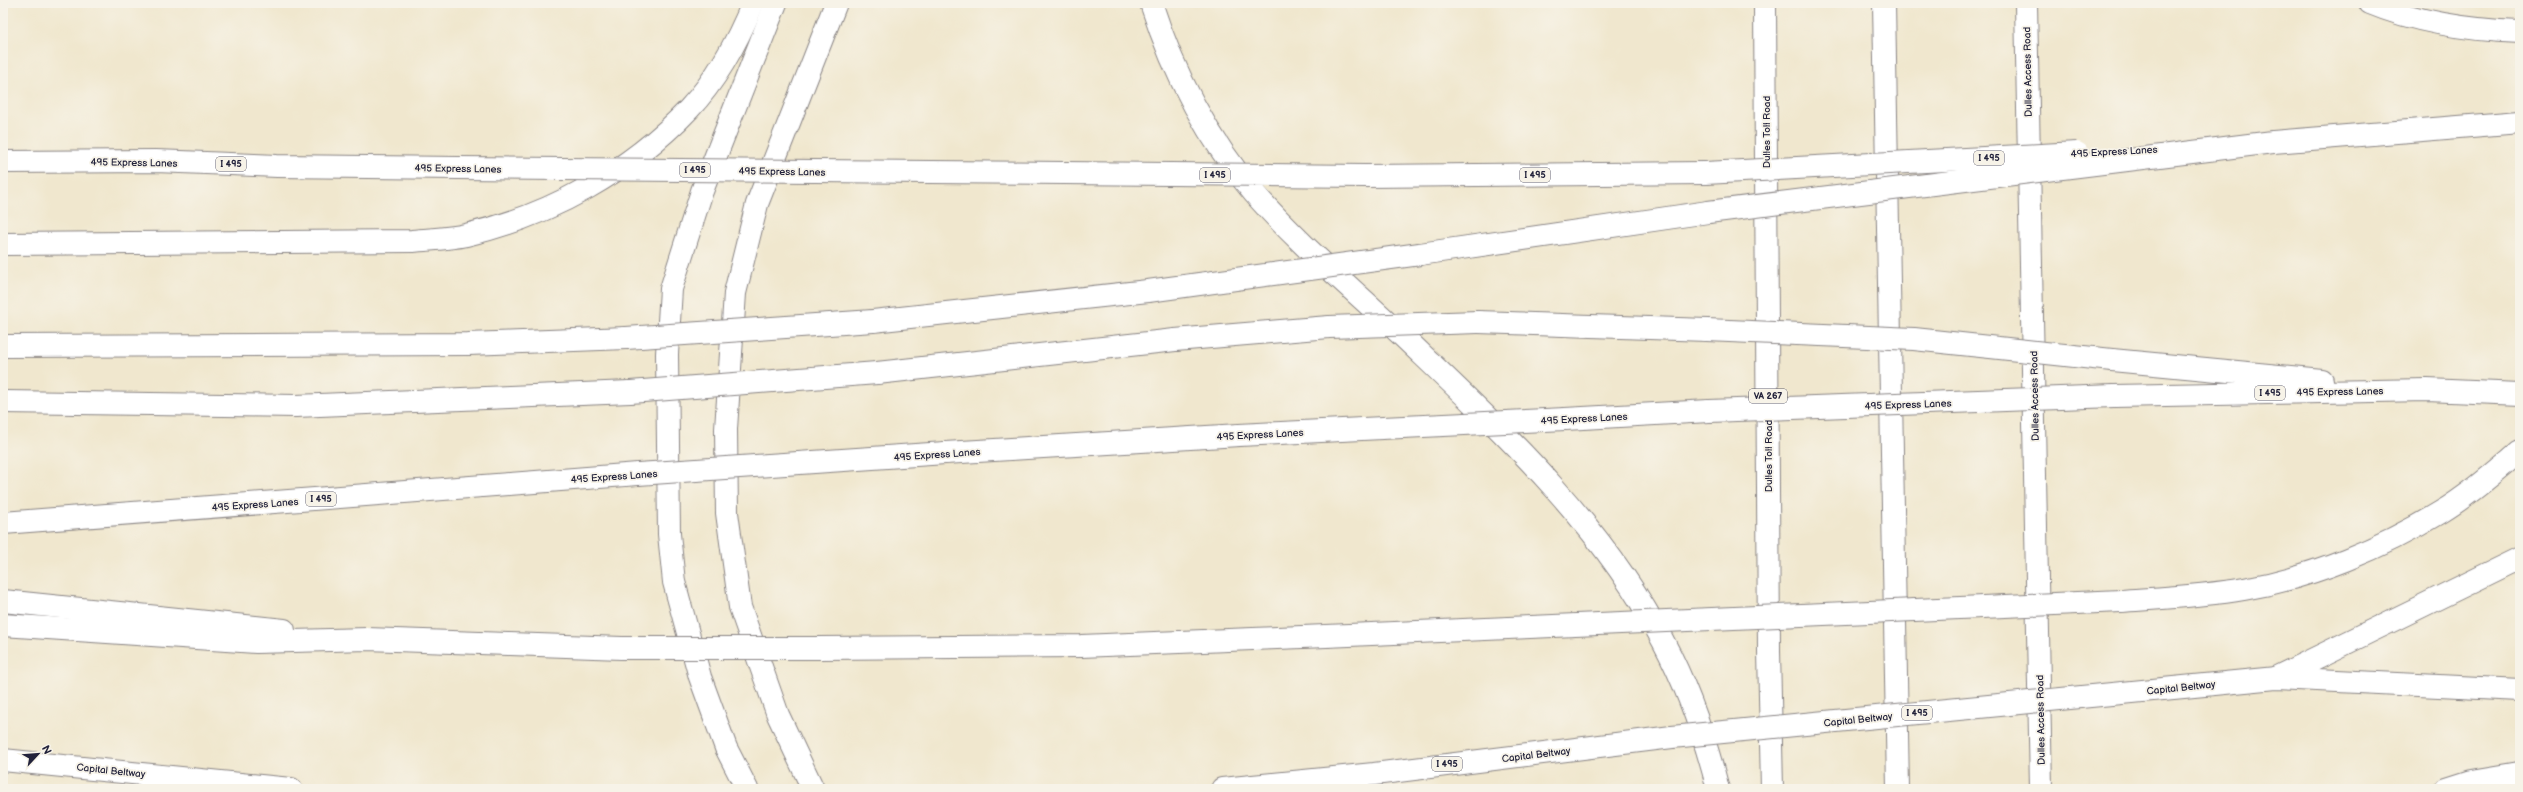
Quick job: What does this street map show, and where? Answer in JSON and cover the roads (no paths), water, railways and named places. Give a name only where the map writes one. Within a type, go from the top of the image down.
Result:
[{"type":"highway","points":[[3,244],[412,241],[465,235],[514,221],[570,197],[609,174],[653,143],[690,108],[720,69],[742,28],[753,3]]},
{"type":"highway","points":[[747,789],[726,748],[700,677],[674,582],[669,534],[667,354],[671,289],[702,191],[776,3]]},
{"type":"highway","points":[[813,789],[778,715],[740,607],[727,513],[726,429],[735,293],[757,204],[836,3]]},
{"type":"highway","points":[[1151,3],[1173,63],[1199,114],[1253,192],[1298,240],[1410,343],[1521,452],[1580,518],[1625,578],[1663,640],[1679,672],[1708,752],[1718,789]]},
{"type":"highway","name":"Dulles Toll Road","points":[[1765,3],[1769,651],[1772,789]]},
{"type":"highway","points":[[1884,3],[1898,789]]},
{"type":"highway","name":"Dulles Access Road","points":[[2026,3],[2041,789]]},
{"type":"highway","points":[[2370,3],[2411,17],[2451,26],[2520,32]]},
{"type":"highway","name":"495 Express Lanes","points":[[3,162],[156,161],[278,166],[1365,176],[1705,173],[2273,142],[2520,122]]},
{"type":"highway","points":[[3,346],[468,344],[626,338],[873,321],[1148,291],[1420,254],[1708,212],[2273,142]]},
{"type":"highway","points":[[3,402],[296,406],[630,392],[877,372],[1175,340],[1329,327],[1478,322],[1914,339],[2112,360],[2427,390]]},
{"type":"highway","name":"495 Express Lanes","points":[[3,523],[638,474],[1239,435],[1709,411],[2114,396],[2427,390],[2520,394]]},
{"type":"highway","points":[[3,625],[256,642],[367,639],[622,648],[1081,646],[2121,601],[2244,589],[2289,579],[2339,562],[2392,539],[2442,512],[2520,452]]},
{"type":"highway","points":[[2276,678],[2520,558]]},
{"type":"highway","points":[[3,601],[367,639]]},
{"type":"highway","name":"Capital Beltway","points":[[1222,789],[1374,774],[1672,737],[2276,678],[2520,690]]},
{"type":"highway","name":"Capital Beltway","points":[[3,760],[291,789]]},
{"type":"highway","points":[[2447,789],[2472,781],[2520,773]]}]
